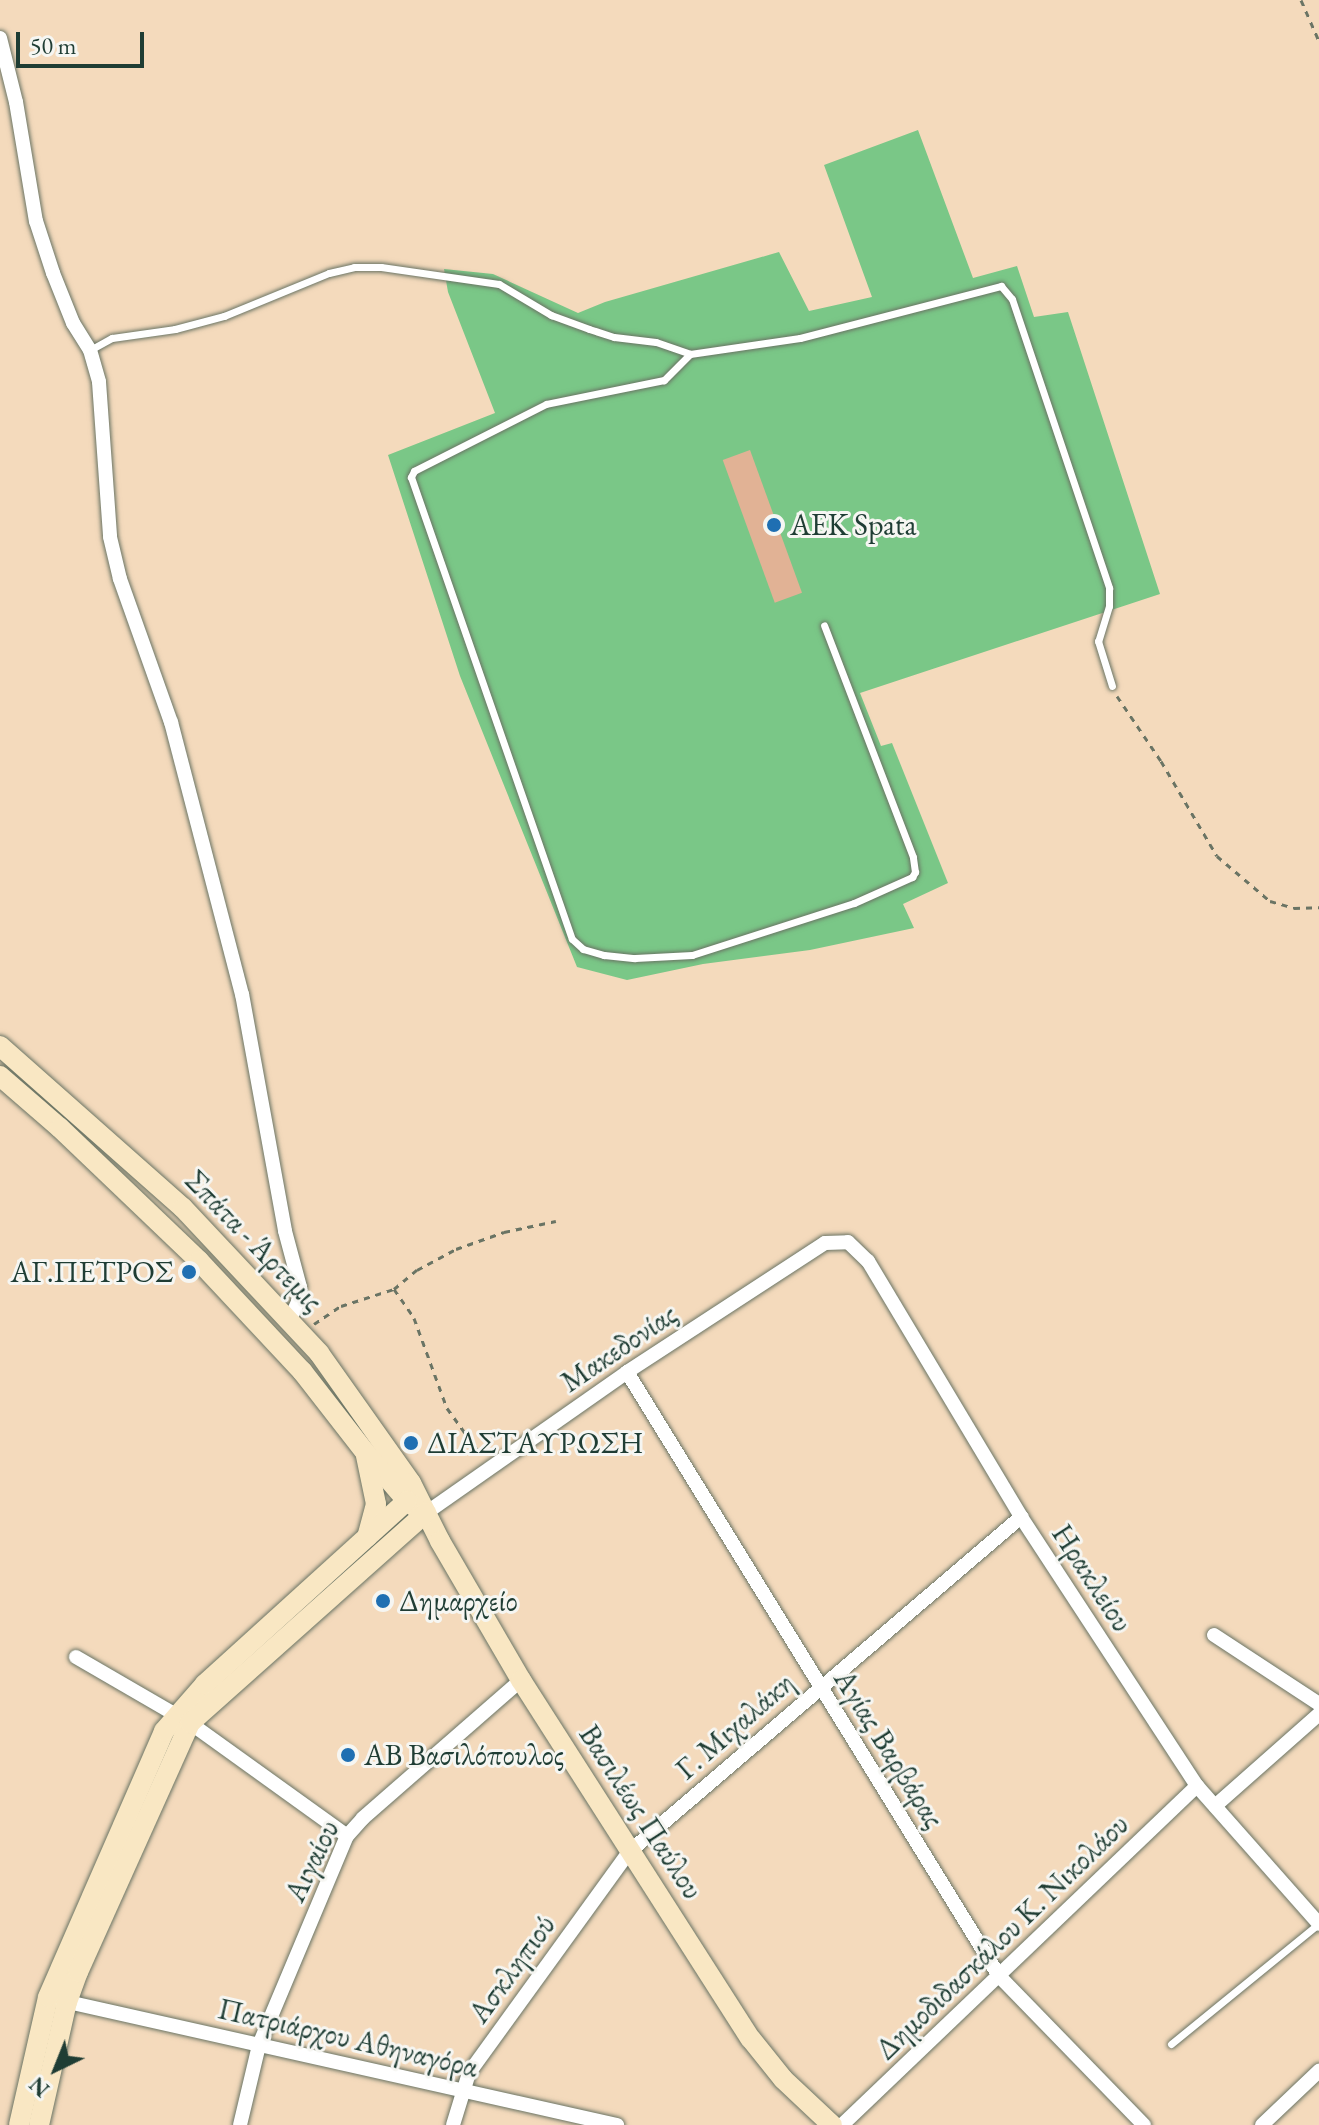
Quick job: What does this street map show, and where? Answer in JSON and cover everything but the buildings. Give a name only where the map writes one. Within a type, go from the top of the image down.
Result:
[{"type":"main road","name":"Σπάτα - Άρτεμις","points":[[0,1046],[183,1208],[295,1325],[387,1446],[426,1513]]},
{"type":"main road","name":"Σπάτα - Άρτεμις","points":[[0,1076],[199,1261],[302,1371],[407,1501],[426,1513]]},
{"type":"main road","points":[[365,1452],[376,1504],[366,1538]]},
{"type":"main road","points":[[19,2125],[58,2000],[182,1720],[407,1501]]},
{"type":"main road","points":[[182,1720],[426,1513]]},
{"type":"main road","name":"Βασιλέως Παύλου","points":[[426,1513],[521,1680],[751,2039],[783,2079],[832,2125]]},
{"type":"main road","points":[[39,2125],[58,2000]]},
{"type":"street","points":[[0,38],[16,102],[36,221],[68,311],[90,350],[99,382],[110,537],[120,579],[148,651],[193,797],[259,1075],[285,1231],[300,1287],[295,1325]]},
{"type":"street","name":"Μακεδονίας","points":[[426,1513],[490,1465],[627,1372],[825,1243],[848,1242]]},
{"type":"street","name":"Ηρακλείου","points":[[848,1242],[868,1261],[1021,1517],[1197,1786],[1319,1924]]},
{"type":"street","name":"Αγίας Βαρβάρας","points":[[627,1372],[999,1976],[1144,2125]]},
{"type":"street","name":"Γ. Μιχαλάκη","points":[[629,1852],[1021,1517]]},
{"type":"street","points":[[1214,1635],[1319,1704]]},
{"type":"street","points":[[76,1657],[182,1720],[347,1836]]},
{"type":"street","name":"Αιγαίου","points":[[240,2125],[259,2045],[347,1836],[363,1818],[521,1680]]},
{"type":"street","points":[[1215,1806],[1319,1714]]},
{"type":"street","name":"Δημοδιδασκάλου Κ. Νικολάου","points":[[842,2125],[1197,1786]]},
{"type":"street","name":"Ασκληπιού","points":[[453,2125],[461,2090],[469,2073],[629,1852]]},
{"type":"street","name":"Πατριάρχου Αθηναγόρα","points":[[58,2000],[617,2125]]},
{"type":"street","points":[[1262,2125],[1319,2071]]},
{"type":"lane","points":[[90,350],[112,338],[175,329],[224,316],[329,273],[381,267],[499,284],[551,315],[589,329],[614,337],[656,342],[690,354],[800,338],[996,286],[1006,289],[1109,588],[1109,606],[1098,641],[1112,686]]},
{"type":"lane","points":[[690,354],[664,380],[546,404],[414,471],[411,477],[572,939],[583,949],[635,958],[692,955],[854,903],[912,877],[913,857],[824,625]]},
{"type":"lane","points":[[1171,2044],[1319,1924]]},
{"type":"path","points":[[1301,0],[1319,41]]},
{"type":"path","points":[[1112,686],[1217,856],[1270,901],[1294,908],[1319,907]]},
{"type":"path","points":[[295,1325],[394,1289],[417,1270],[456,1249],[504,1232],[556,1221]]},
{"type":"path","points":[[394,1289],[414,1318],[447,1408],[490,1465]]},
{"type":"green space","name":"AEK Spata","points":[[918,130],[973,278],[1017,266],[1034,317],[1068,312],[1160,594],[860,693],[881,746],[892,743],[948,883],[903,904],[914,928],[810,950],[703,964],[627,980],[577,967],[460,676],[388,455],[495,413],[448,292],[444,269],[493,274],[578,313],[605,302],[779,252],[809,311],[872,297],[824,165]]},
{"type":"place","name":"AEK Spata","points":[[774,525]]},
{"type":"place","name":"ΑΓ.ΠΕΤΡΟΣ","points":[[189,1272]]},
{"type":"place","name":"ΔΙΑΣΤΑΥΡΩΣΗ","points":[[411,1443]]},
{"type":"place","name":"Δημαρχείο","points":[[383,1601]]},
{"type":"place","name":"ΑΒ Βασιλόπουλος","points":[[348,1755]]}]
